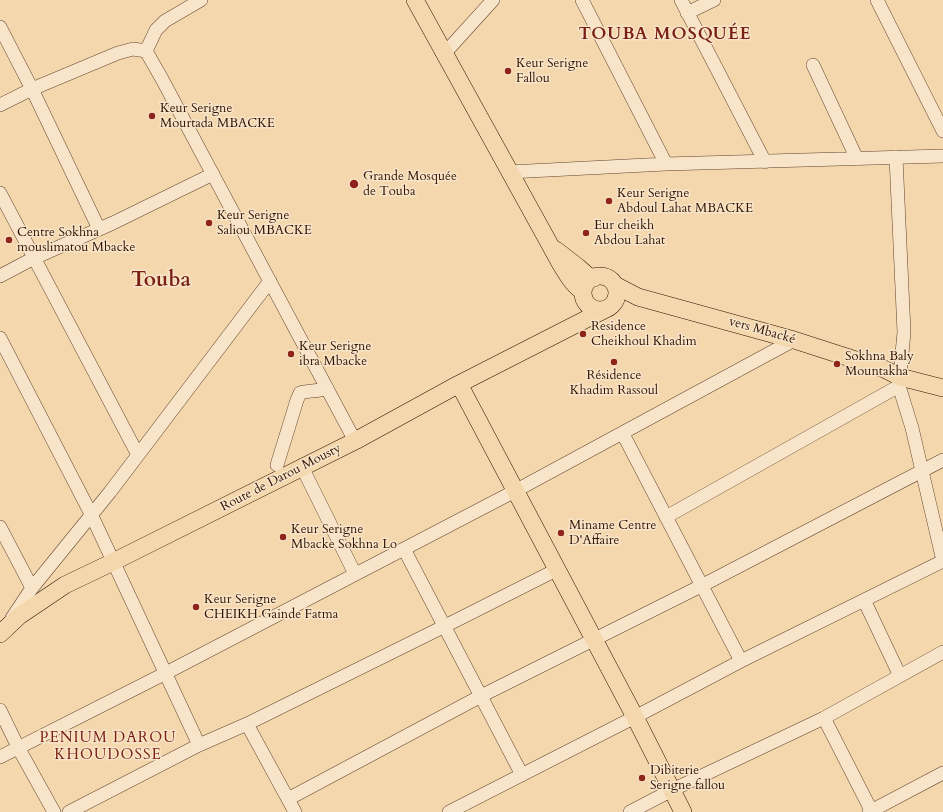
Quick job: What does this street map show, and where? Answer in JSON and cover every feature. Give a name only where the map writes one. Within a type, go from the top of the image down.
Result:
[{"type":"main road","points":[[415,0],[509,172],[570,279],[584,294],[588,305],[596,310],[612,298],[608,279],[599,277],[594,278],[587,283],[584,294],[575,318],[568,328]]},
{"type":"main road","points":[[553,248],[587,275],[594,278]]},
{"type":"main road","name":"vers Mbacké","points":[[612,298],[638,297],[794,340],[884,369],[900,377],[943,388]]},
{"type":"main road","name":"Route de Darou Mousty","points":[[2,632],[39,601],[65,585],[355,441],[459,384],[568,328],[612,298]]},
{"type":"main road","name":"vers Mbacké","points":[[900,377],[943,379]]},
{"type":"main road","points":[[459,384],[683,812]]},
{"type":"street","points":[[146,51],[156,30],[165,21],[201,0]]},
{"type":"street","points":[[444,54],[493,0]]},
{"type":"street","points":[[582,0],[666,164]]},
{"type":"street","points":[[681,0],[765,162]]},
{"type":"street","points":[[687,14],[714,0]]},
{"type":"street","points":[[876,0],[943,131]]},
{"type":"street","points":[[0,27],[100,229]]},
{"type":"street","points":[[0,105],[32,89],[118,53],[133,49],[146,51]]},
{"type":"street","points":[[146,51],[355,441]]},
{"type":"street","points":[[814,65],[857,159]]},
{"type":"street","points":[[509,172],[666,164],[943,156]]},
{"type":"street","points":[[449,812],[635,718],[742,661],[943,561],[900,377],[904,332],[896,158]]},
{"type":"street","points":[[0,276],[34,258],[100,229],[213,174]]},
{"type":"street","points":[[0,193],[138,455]]},
{"type":"street","points":[[2,632],[32,588],[138,455],[270,281]]},
{"type":"street","points":[[0,338],[91,514],[199,744]]},
{"type":"street","points":[[0,757],[19,749],[515,491],[623,434],[794,340]]},
{"type":"street","points":[[666,517],[900,377]]},
{"type":"street","points":[[277,465],[300,393],[307,391],[320,391],[327,388]]},
{"type":"street","points":[[623,434],[701,586],[742,661]]},
{"type":"street","points":[[288,799],[481,696],[701,586],[943,460]]},
{"type":"street","points":[[302,467],[356,574]]},
{"type":"street","points":[[0,527],[32,588]]},
{"type":"street","points":[[404,549],[522,775]]},
{"type":"street","points":[[69,812],[199,744],[247,724],[556,570]]},
{"type":"street","points":[[864,600],[900,676]]},
{"type":"street","points":[[630,812],[672,790],[824,718],[943,652]]},
{"type":"street","points":[[0,710],[19,749],[54,812]]},
{"type":"street","points":[[824,718],[871,812],[943,773]]},
{"type":"street","points":[[247,724],[295,812]]},
{"type":"place","name":"Keur Serigne Fallou","points":[[508,71]]},
{"type":"place","name":"Keur Serigne Mourtada MBACKE","points":[[152,116]]},
{"type":"place","name":"Grande Mosquée de Touba","points":[[354,184]]},
{"type":"place","name":"Keur Serigne Abdoul Lahat MBACKE","points":[[609,201]]},
{"type":"place","name":"Keur Serigne Saliou MBACKE","points":[[209,223]]},
{"type":"place","name":"Eur cheikh Abdou Lahat","points":[[586,233]]},
{"type":"place","name":"Centre Sokhna mouslimatou Mbacke","points":[[9,240]]},
{"type":"place","name":"Residence Cheikhoul Khadim","points":[[583,334]]},
{"type":"place","name":"Keur Serigne ibra Mbacke","points":[[291,354]]},
{"type":"place","name":"Résidence Khadim Rassoul","points":[[614,362]]},
{"type":"place","name":"Sokhna Baly Mountakha","points":[[837,364]]},
{"type":"place","name":"Miname Centre D'Affaire","points":[[561,533]]},
{"type":"place","name":"Keur Serigne Mbacke Sokhna Lo","points":[[283,537]]},
{"type":"place","name":"Keur Serigne CHEIKH Gainde Fatma","points":[[196,607]]},
{"type":"place","name":"Dibiterie Serigne fallou","points":[[642,778]]},
{"type":"district","name":"TOUBA MOSQUÉE","points":[[665,35]]},
{"type":"district","name":"Touba","points":[[161,281]]},
{"type":"district","name":"PENIUM DAROU KHOUDOSSE","points":[[108,748]]}]
